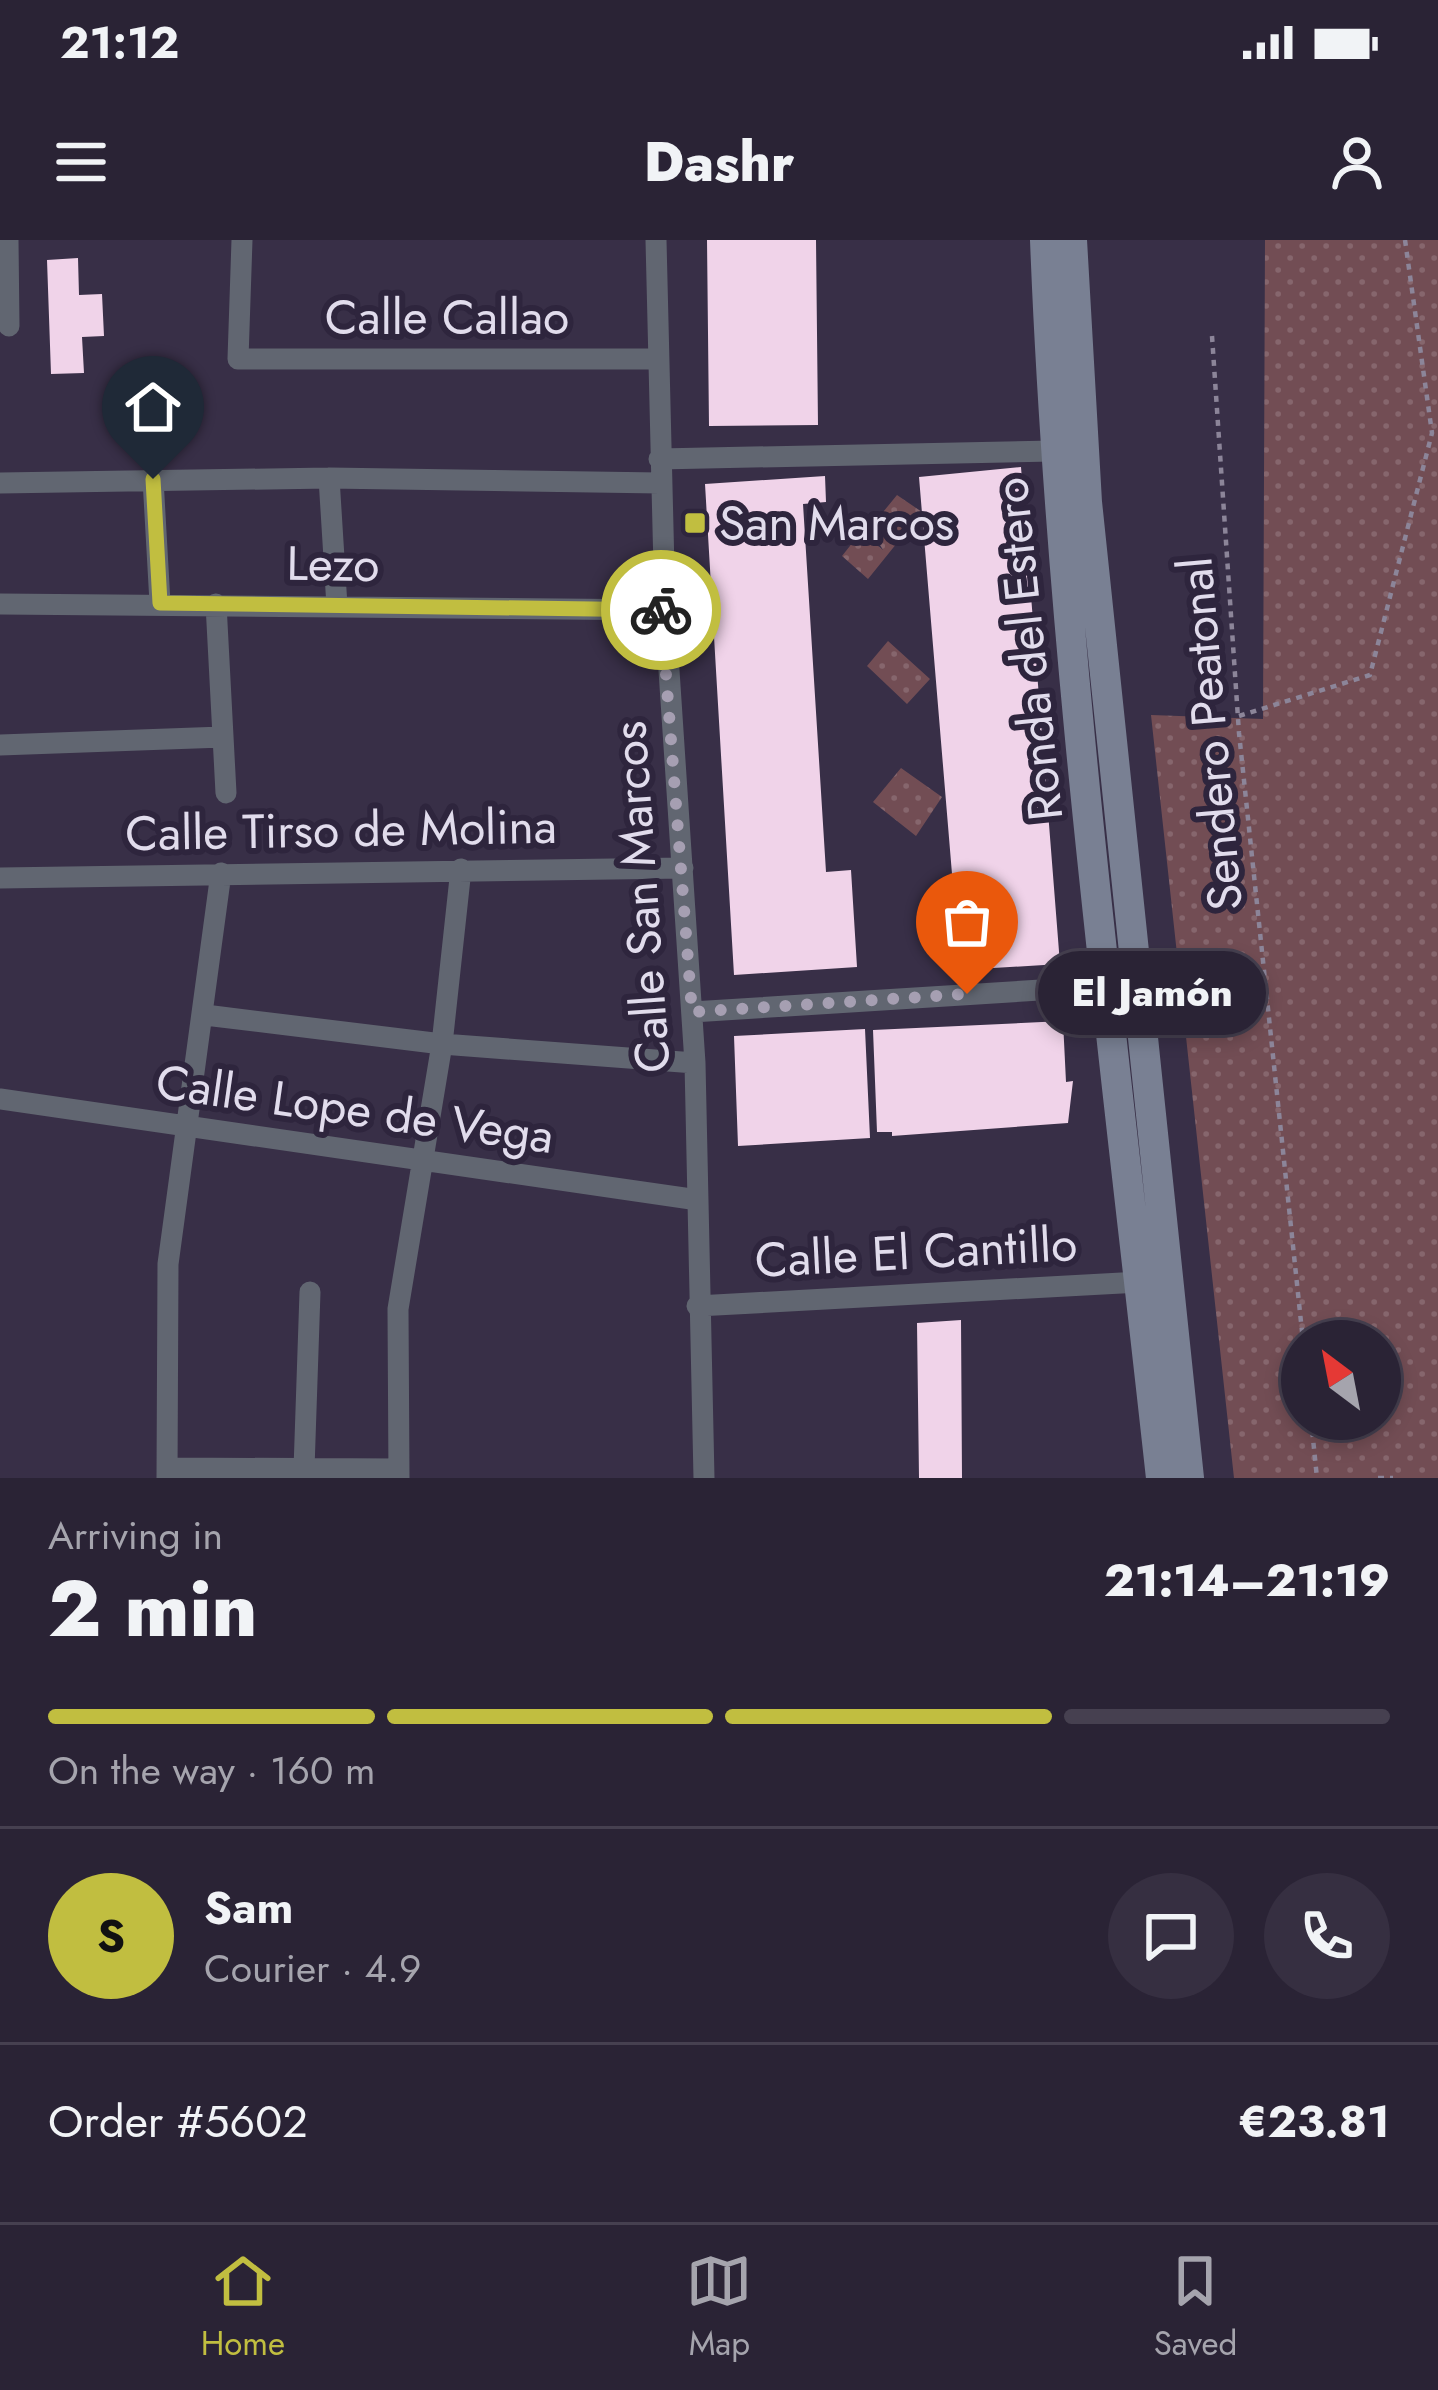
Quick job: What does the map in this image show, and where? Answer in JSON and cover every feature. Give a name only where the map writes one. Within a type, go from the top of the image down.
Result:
[{"type":"street","points":[[8,240],[9,326]]},
{"type":"street","name":"Calle Callao","points":[[242,240],[238,359],[657,359]]},
{"type":"street","name":"Calle San Marcos","points":[[656,240],[665,610],[695,1063],[704,1478]]},
{"type":"street","name":"Ronda del Estero","points":[[1045,240],[1053,451],[1105,986],[1161,1478]]},
{"type":"street","name":"Ronda del Estero","points":[[1072,240],[1087,502],[1189,1478]]},
{"type":"street","points":[[659,459],[1053,451]]},
{"type":"street","points":[[0,483],[329,478],[660,482]]},
{"type":"street","points":[[329,478],[337,606]]},
{"type":"street","points":[[153,479],[160,603]]},
{"type":"street","name":"Lezo","points":[[0,604],[665,610]]},
{"type":"street","points":[[216,604],[226,793]]},
{"type":"street","points":[[0,745],[223,737]]},
{"type":"street","name":"Calle Tirso de Molina","points":[[0,878],[683,868]]},
{"type":"street","points":[[221,873],[206,1015],[168,1264],[167,1473],[304,1469],[399,1474],[398,1310],[442,1044],[461,869]]},
{"type":"street","points":[[692,1012],[1105,986]]},
{"type":"street","points":[[206,1015],[442,1044],[695,1063]]},
{"type":"street","name":"Calle Lope de Vega","points":[[0,1099],[698,1200]]},
{"type":"street","name":"Calle El Cantillo","points":[[697,1306],[1140,1282]]},
{"type":"street","points":[[304,1469],[310,1292]]},
{"type":"path","points":[[1238,717],[1370,675],[1432,434],[1405,240]]},
{"type":"path","name":"Sendero Peatonal","points":[[1212,336],[1238,717],[1301,1320]]},
{"type":"path","points":[[1432,434],[1438,441]]},
{"type":"path","points":[[1313,1440],[1317,1478]]},
{"type":"path","points":[[1378,1478],[1393,1478]]},
{"type":"shaded area","points":[[1265,240],[1438,240],[1438,1478],[1234,1478],[1151,715],[1263,719]]},
{"type":"shaded area","points":[[897,495],[922,512],[868,579],[842,556],[861,532],[883,550],[870,528]]},
{"type":"shaded area","points":[[888,641],[930,679],[907,704],[867,666]]},
{"type":"shaded area","points":[[901,768],[942,797],[916,836],[873,802]]},
{"type":"building","points":[[707,240],[816,240],[818,425],[709,426]]},
{"type":"building","points":[[78,258],[79,295],[102,294],[104,336],[82,337],[84,373],[51,374],[47,260]]},
{"type":"building","points":[[1021,467],[1023,493],[1012,494],[1016,533],[1026,532],[1060,964],[960,970],[919,477]]},
{"type":"building","points":[[825,476],[826,502],[803,504],[826,872],[851,870],[857,967],[734,975],[705,484]]},
{"type":"building","points":[[1063,1021],[1066,1082],[1073,1081],[1068,1123],[892,1136],[892,1132],[877,1132],[873,1030]]},
{"type":"building","points":[[865,1029],[870,1138],[738,1146],[734,1036]]},
{"type":"building","points":[[961,1320],[962,1478],[919,1478],[917,1323]]},
{"type":"way so far","points":[[661,610],[665,610],[692,1012],[967,994]]},
{"type":"place","name":"San Marcos","points":[[695,523]]},
{"type":"place","name":"El Jamón","points":[[967,994]]},
{"type":"route","points":[[153,479],[160,603],[661,610]]}]
